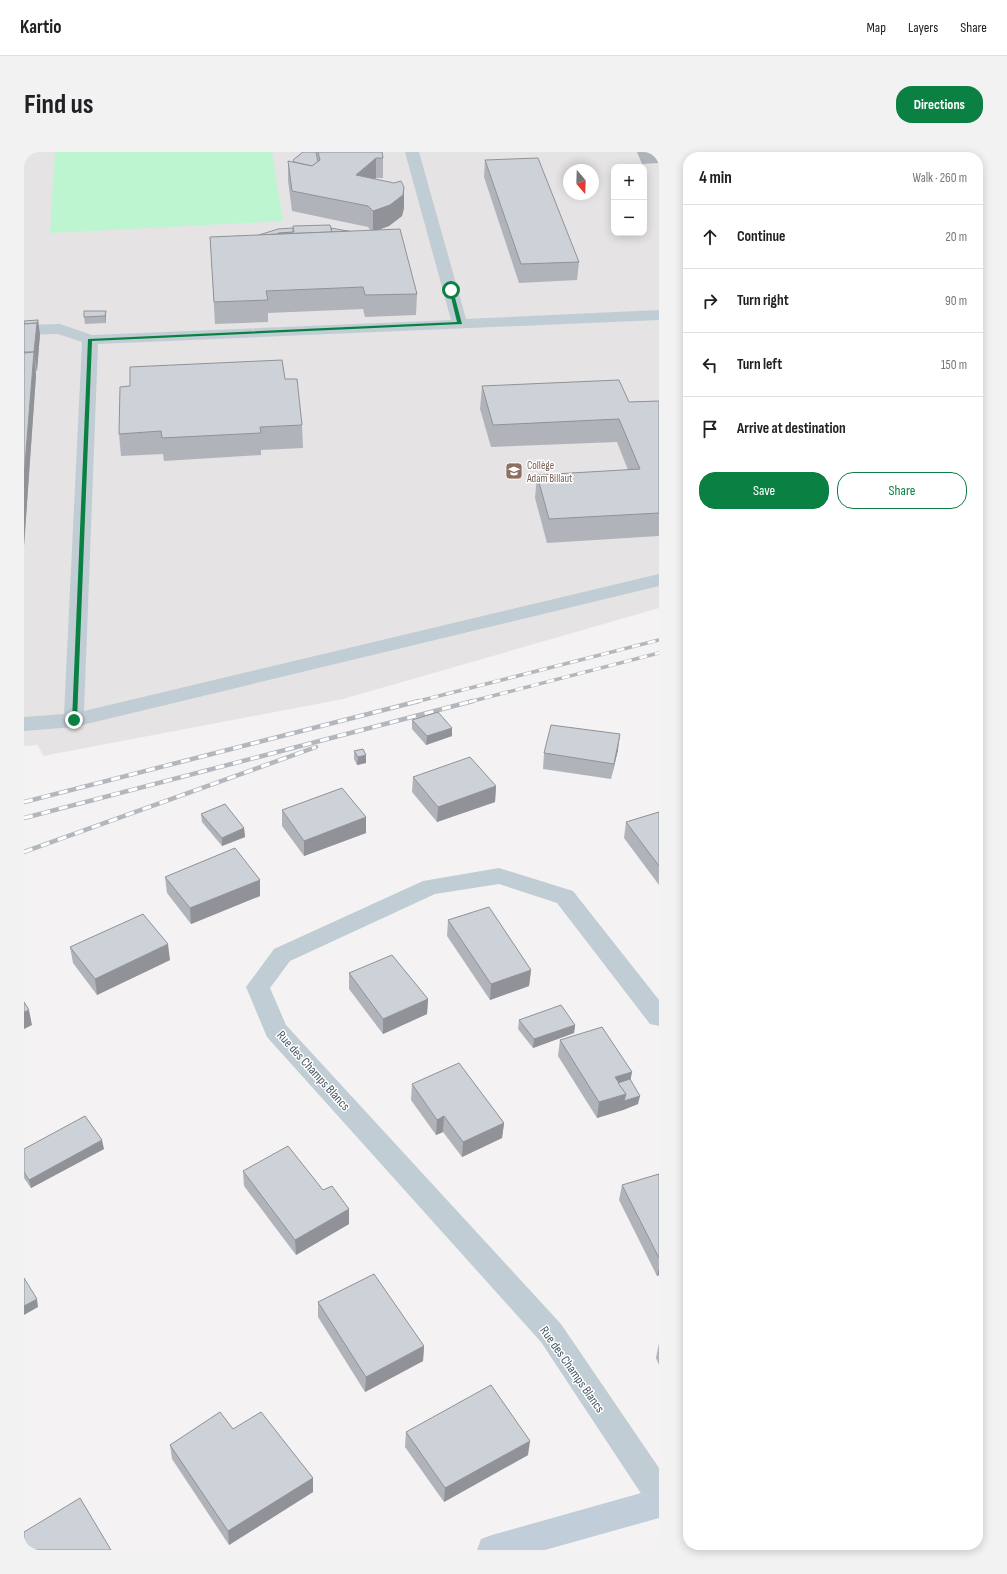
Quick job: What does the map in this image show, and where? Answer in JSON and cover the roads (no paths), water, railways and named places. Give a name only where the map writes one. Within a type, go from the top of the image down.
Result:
[{"type":"street","points":[[412,152],[460,323]]},
{"type":"street","points":[[24,330],[60,328],[90,340],[659,315]]},
{"type":"street","points":[[74,720],[90,340]]},
{"type":"street","points":[[24,724],[74,720],[659,580]]},
{"type":"street","name":"Rue des Champs Blancs","points":[[659,1017],[565,897],[499,876],[431,887],[360,919],[282,955],[258,987],[276,1030],[551,1333],[659,1494]]},
{"type":"street","points":[[492,1550],[659,1503]]},
{"type":"railway","points":[[415,702],[659,640]]},
{"type":"railway","points":[[469,702],[659,653]]},
{"type":"railway","points":[[24,802],[419,701]]},
{"type":"railway","points":[[24,818],[473,701]]},
{"type":"railway","points":[[24,852],[316,747]]},
{"type":"place","name":"Collège Adam Billaut","points":[[514,471]]}]
